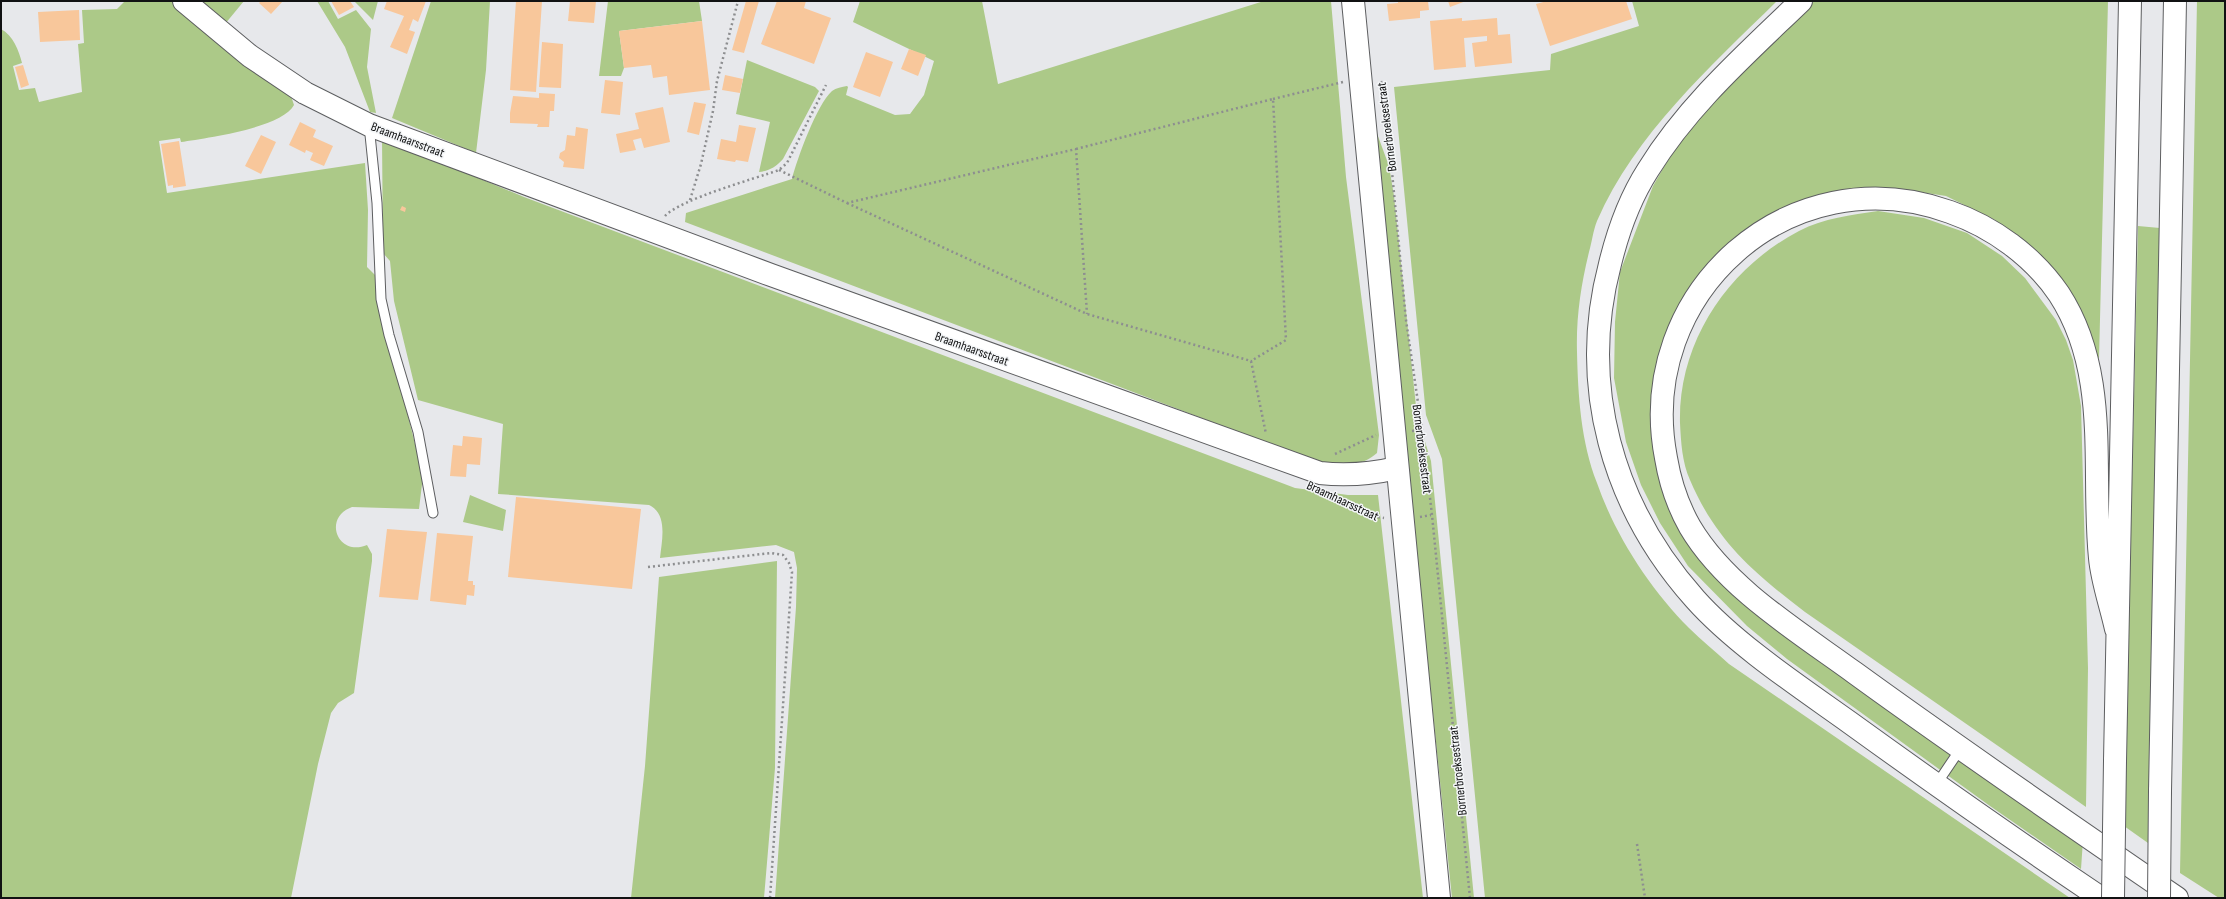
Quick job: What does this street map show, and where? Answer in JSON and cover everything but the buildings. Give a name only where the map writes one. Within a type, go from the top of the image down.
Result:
[{"type":"main road","name":"Braamhaarsstraat","points":[[184,1],[250,56],[305,93],[369,125],[656,232],[1320,473],[1345,476],[1371,474],[1397,468]]},
{"type":"main road","name":"Bornerbroeksestraat","points":[[1353,1],[1370,77],[1394,434],[1439,898]]},
{"type":"main road","points":[[1801,1],[1692,110],[1646,172],[1628,208],[1616,241],[1602,292],[1597,331],[1598,389],[1608,441],[1626,495],[1654,546],[1695,599],[1738,639],[1800,687],[1936,785],[2101,898]]},
{"type":"main road","points":[[2113,898],[2116,629],[2130,1]]},
{"type":"main road","points":[[2159,898],[2175,1]]},
{"type":"main road","points":[[2116,629],[2100,560],[2094,394],[2087,359],[2075,327],[2059,295],[2032,262],[2006,241],[1969,219],[1927,204],[1888,198],[1851,200],[1809,208],[1772,225],[1738,248],[1702,286],[1677,333],[1668,362],[1662,392],[1662,441],[1677,499],[1691,528],[1710,554],[1735,582],[1787,623],[1961,748],[2177,898]]},
{"type":"lane","points":[[369,125],[377,203],[381,299],[389,335],[418,432],[433,513]]},
{"type":"lane","points":[[1936,785],[1961,748]]},
{"type":"path","points":[[690,201],[701,164],[713,111],[717,81],[738,1]]},
{"type":"path","points":[[847,203],[1076,149],[1273,99],[1370,77]]},
{"type":"path","name":"Bornerbroeksestraat","points":[[1370,77],[1385,98],[1406,320],[1422,430],[1432,516],[1470,898]]},
{"type":"path","points":[[656,232],[662,218],[669,212],[690,201],[779,170],[787,163],[826,85]]},
{"type":"path","points":[[779,170],[1088,314],[1251,360],[1286,340],[1273,99]]},
{"type":"path","points":[[1076,149],[1088,314]]},
{"type":"path","points":[[1251,360],[1270,456]]},
{"type":"path","points":[[1332,456],[1373,435],[1422,430]]},
{"type":"path","name":"Braamhaarsstraat","points":[[1322,491],[1377,517],[1389,519],[1432,516]]},
{"type":"path","points":[[648,567],[771,553],[783,555],[789,563],[792,572],[770,898]]},
{"type":"path","points":[[1637,844],[1644,898]]},
{"type":"green space","points":[[125,1],[174,1],[290,93],[294,105],[287,113],[275,120],[242,131],[181,142],[180,138],[159,141],[167,193],[365,163],[368,210],[367,267],[375,275],[376,288],[423,476],[419,509],[352,507],[343,512],[338,519],[336,527],[337,535],[348,546],[357,547],[367,545],[372,554],[372,561],[354,693],[338,703],[331,713],[318,764],[291,898],[1,898],[1,29],[12,39],[21,58],[22,63],[13,66],[19,90],[35,88],[39,102],[82,92],[78,44],[84,43],[82,10],[117,9]]},
{"type":"green space","points":[[198,1],[244,1],[225,24]]},
{"type":"green space","points":[[317,1],[328,1],[338,19],[356,10],[371,29],[367,67],[376,113],[370,112],[345,47]]},
{"type":"green space","points":[[354,1],[378,1],[373,20]]},
{"type":"green space","points":[[431,1],[490,1],[486,70],[476,153],[392,118]]},
{"type":"green space","points":[[608,1],[699,1],[702,21],[619,31],[624,68],[621,76],[599,76]]},
{"type":"green space","points":[[860,1],[982,1],[998,84],[1264,1],[1331,1],[1346,177],[1379,435],[1377,453],[1360,463],[1328,466],[685,222],[686,213],[792,179],[798,159],[814,119],[826,98],[835,89],[847,86],[846,95],[895,115],[910,114],[924,95],[934,61],[853,22]]},
{"type":"green space","points":[[1632,1],[1777,1],[1676,103],[1653,131],[1632,159],[1613,189],[1597,221],[1584,277],[1578,314],[1577,369],[1581,419],[1587,451],[1597,483],[1613,522],[1647,579],[1689,628],[1729,664],[2070,898],[1485,898],[1442,459],[1426,415],[1394,87],[1550,70],[1551,54],[1639,26]]},
{"type":"green space","points":[[1814,1],[2108,1],[2099,359],[2087,331],[2028,248],[1995,220],[1946,196],[1894,188],[1846,190],[1816,198],[1734,243],[1653,397],[1697,547],[2083,840],[2081,869],[1990,806],[1787,659],[1747,626],[1688,566],[1660,523],[1641,485],[1626,442],[1614,378],[1615,322],[1620,272],[1653,186],[1685,130]]},
{"type":"green space","points":[[2197,1],[2225,1],[2225,898],[2219,898],[2180,873]]},
{"type":"green space","points":[[747,60],[815,87],[819,91],[783,159],[772,168],[759,172],[770,122],[736,114]]},
{"type":"green space","points":[[1372,120],[1389,166],[1394,196],[1417,416],[1431,461],[1474,898],[1452,898]]},
{"type":"green space","points":[[382,138],[524,197],[1295,488],[1348,495],[1378,495],[1423,898],[775,898],[796,607],[797,568],[794,552],[776,545],[660,558],[662,536],[661,521],[655,509],[649,505],[498,494],[503,424],[418,400],[394,301],[390,261],[383,253]]},
{"type":"green space","points":[[1878,211],[1924,218],[1967,233],[2002,256],[2025,278],[2056,320],[2066,340],[2073,360],[2081,406],[2088,668],[2086,807],[1805,612],[1769,584],[1724,538],[1700,502],[1687,473],[1682,452],[1680,423],[1682,393],[1688,364],[1698,336],[1712,310],[1750,265],[1773,247],[1799,231],[1828,220]]},
{"type":"green space","points":[[2138,226],[2160,228],[2148,843],[2124,826]]},
{"type":"green space","points":[[470,495],[506,510],[503,531],[463,522]]},
{"type":"green space","points":[[777,561],[775,768],[764,898],[631,898],[645,766],[659,577]]}]
